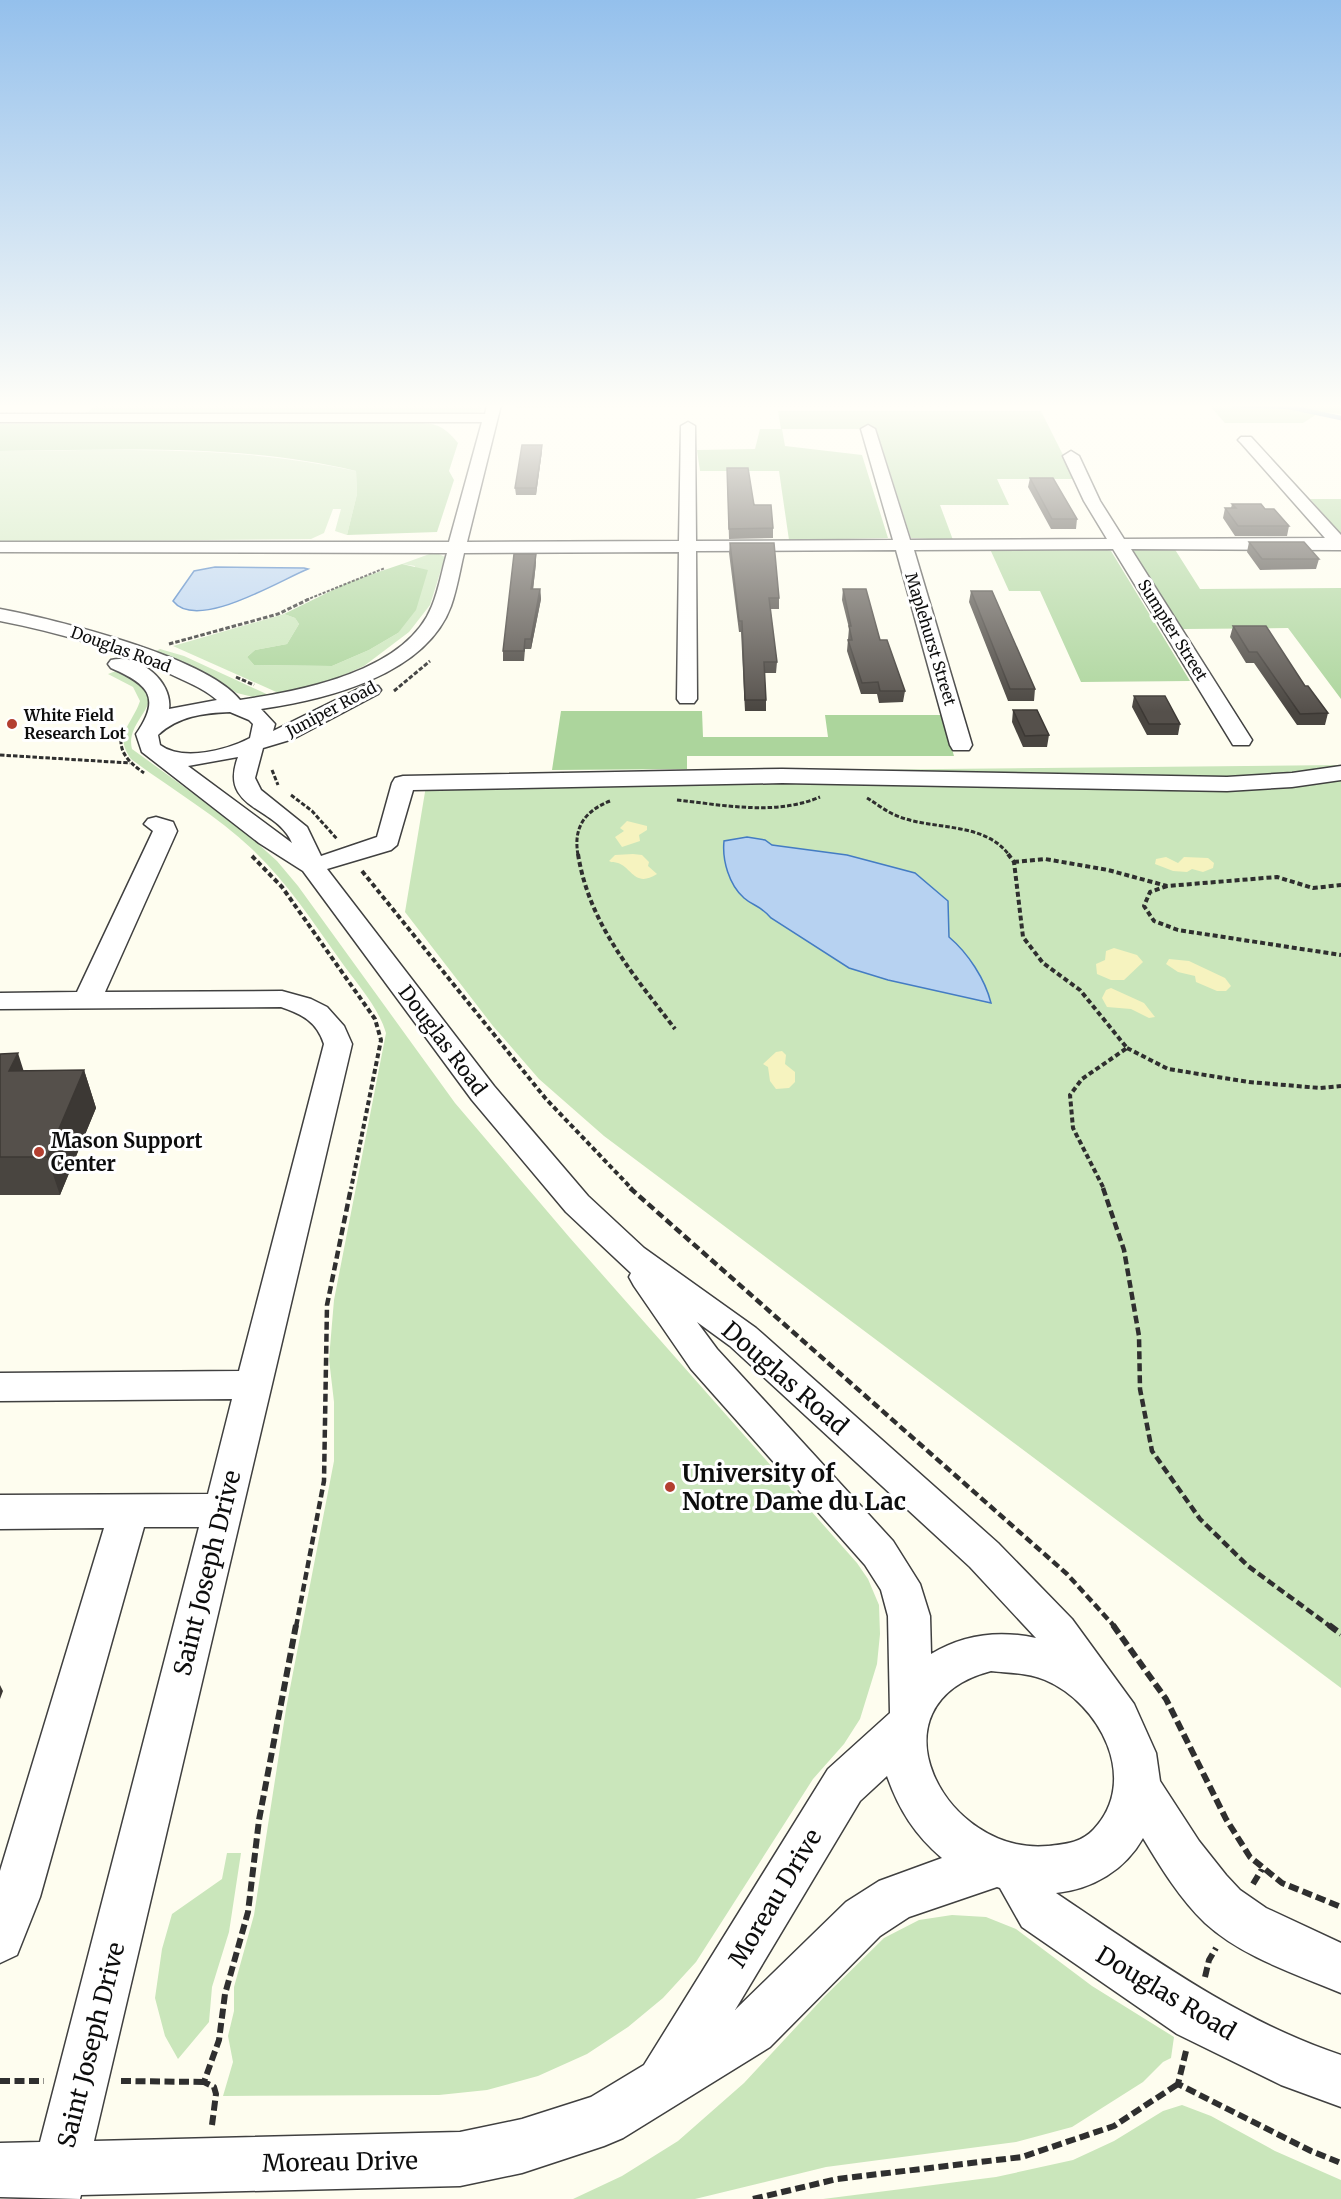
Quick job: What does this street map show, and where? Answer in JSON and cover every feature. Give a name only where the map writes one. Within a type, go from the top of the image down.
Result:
[{"type":"street","name":"Juniper Road","points":[[154,726],[180,712],[303,697],[388,667],[412,648],[433,624],[441,609],[468,508]]},
{"type":"street","points":[[687,508],[687,699]]},
{"type":"street","name":"Maplehurst Street","points":[[892,508],[962,745]]},
{"type":"street","name":"Sumpter Street","points":[[1096,508],[1241,740]]},
{"type":"street","points":[[1307,508],[1340,544]]},
{"type":"street","points":[[0,547],[458,548],[1340,544]]},
{"type":"street","name":"Douglas Road","points":[[0,615],[57,626],[122,646],[200,681],[236,706],[257,716],[264,724],[244,771],[244,784],[253,795],[279,813],[299,832],[312,866],[483,1093],[577,1204],[632,1257],[743,1337],[984,1555],[1057,1632],[1098,1694]]},
{"type":"street","name":"Douglas Road","points":[[0,628],[77,649],[142,674],[159,690],[161,700],[154,726]]},
{"type":"street","name":"Juniper Road","points":[[256,744],[285,734],[369,691],[390,677],[388,667]]},
{"type":"street","points":[[154,726],[147,734],[146,741],[150,749],[160,755],[176,759],[198,759],[256,744]]},
{"type":"street","name":"Douglas Road","points":[[160,755],[268,838],[312,866]]},
{"type":"street","points":[[312,866],[375,849],[388,840],[403,783],[782,776],[1227,784],[1292,780],[1341,773]]},
{"type":"street","points":[[87,1000],[165,831],[165,827],[156,824]]},
{"type":"street","name":"Saint Joseph Drive","points":[[0,1001],[259,997],[282,999],[314,1010],[332,1025],[338,1044],[57,2185]]},
{"type":"street","name":"Douglas Road","points":[[632,1257],[704,1359],[879,1553],[900,1584],[909,1616],[905,1761],[915,1793],[935,1823],[962,1848],[1006,1868],[1039,1910],[1195,2016],[1299,2067],[1341,2081]]},
{"type":"street","points":[[0,1387],[253,1385]]},
{"type":"street","points":[[0,1938],[16,1897],[129,1510]]},
{"type":"street","points":[[0,1512],[223,1510]]},
{"type":"street","name":"Moreau Drive","points":[[663,2082],[844,1785],[907,1720],[928,1681],[956,1662],[991,1653],[1029,1655],[1066,1669],[1098,1694]]},
{"type":"street","points":[[1006,1868],[1053,1872],[1086,1863],[1113,1844],[1130,1817],[1137,1786],[1133,1753],[1120,1721],[1098,1694]]},
{"type":"street","points":[[1137,1786],[1181,1855],[1211,1893],[1235,1917],[1282,1943],[1341,1968]]},
{"type":"street","name":"Moreau Drive","points":[[0,2170],[57,2185],[206,2166],[460,2159],[522,2146],[604,2119],[752,2029],[863,1919],[896,1898],[1006,1868]]},
{"type":"path","points":[[166,645],[278,614],[341,583],[432,553],[434,548]]},
{"type":"path","points":[[125,725],[119,744],[125,759],[149,777]]},
{"type":"path","points":[[0,755],[130,763]]},
{"type":"path","points":[[273,765],[272,776],[278,785],[327,824],[546,1099],[628,1186],[1067,1574],[1114,1626],[1166,1699],[1226,1819],[1262,1869],[1282,1883],[1341,1906]]},
{"type":"path","points":[[676,800],[735,807],[770,807],[808,804],[827,793]]},
{"type":"path","points":[[861,794],[899,817],[981,834],[1004,848],[1014,862],[1023,937],[1044,963],[1080,990],[1127,1048],[1168,1070],[1249,1082],[1320,1088],[1341,1086]]},
{"type":"path","points":[[615,799],[592,808],[580,822],[575,846],[584,880],[614,948],[675,1029]]},
{"type":"path","points":[[206,2166],[216,2094],[214,2088],[204,2082],[219,2040],[225,1994],[249,1906],[259,1820],[324,1482],[328,1432],[324,1344],[327,1305],[381,1040],[375,1019],[282,887],[245,849]]},
{"type":"path","points":[[1014,862],[1046,859],[1108,870],[1167,886]]},
{"type":"path","points":[[1341,885],[1313,888],[1277,877],[1167,886],[1150,892],[1144,906],[1154,921],[1178,930],[1341,955]]},
{"type":"path","points":[[1127,1048],[1082,1079],[1070,1095],[1073,1128],[1105,1192],[1124,1250],[1139,1336],[1140,1389],[1152,1451],[1200,1519],[1248,1566],[1341,1634]]},
{"type":"path","points":[[753,2199],[837,2179],[1022,2157],[1114,2126],[1178,2084]]},
{"type":"green space","points":[[0,508],[354,508],[347,535],[335,531],[341,509],[333,509],[324,533],[311,539],[0,542]]},
{"type":"green space","points":[[354,508],[445,508],[437,532],[347,535]]},
{"type":"green space","points":[[784,508],[878,508],[888,538],[789,540]]},
{"type":"green space","points":[[901,508],[941,508],[953,540],[911,538]]},
{"type":"green space","points":[[1318,508],[1341,508],[1341,534]]},
{"type":"green space","points":[[1139,548],[1174,548],[1200,589],[1341,588],[1341,699],[1288,628],[1183,629],[1133,551]]},
{"type":"green space","points":[[990,549],[1103,549],[1111,551],[1190,681],[1081,682],[1040,591],[1009,591]]},
{"type":"green space","points":[[435,552],[445,557],[430,605],[409,632],[364,666],[321,685],[283,695],[173,646],[284,614],[295,618],[299,624],[287,644],[255,650],[247,657],[254,665],[332,666],[369,650],[398,633],[415,566],[402,564]]},
{"type":"green space","points":[[402,564],[428,570],[416,610],[398,633],[369,650],[332,666],[254,665],[247,657],[255,650],[287,644],[299,624],[295,618],[284,614],[349,582]]},
{"type":"green space","points":[[160,649],[184,656],[273,697],[253,697],[237,693],[209,675],[154,652]]},
{"type":"green space","points":[[116,671],[136,681],[146,690],[149,699],[135,726],[132,749],[238,826],[277,861],[298,886],[455,1103],[570,1238],[857,1563],[868,1579],[879,1605],[880,1634],[877,1664],[860,1719],[844,1744],[813,1779],[696,1962],[663,1998],[628,2027],[587,2054],[538,2076],[487,2090],[439,2095],[223,2096],[233,2062],[228,2036],[234,2011],[234,1987],[254,1915],[286,1709],[334,1461],[334,1402],[329,1359],[334,1300],[386,1033],[378,1013],[366,995],[299,903],[265,862],[224,825],[131,759],[126,750],[124,736],[140,701],[133,687],[108,674]]},
{"type":"green space","points":[[561,711],[702,711],[703,737],[828,737],[825,715],[942,715],[954,756],[687,756],[687,769],[552,770]]},
{"type":"green space","points":[[1341,765],[1341,1688],[604,1136],[539,1079],[493,1026],[405,912],[428,774]]},
{"type":"green space","points":[[227,1853],[241,1853],[229,1932],[212,1987],[209,2022],[178,2059],[165,2036],[155,1998],[162,1949],[172,1914],[222,1879]]},
{"type":"green space","points":[[952,1915],[986,1917],[1016,1929],[1092,1986],[1174,2037],[1171,2058],[1163,2062],[1143,2082],[1072,2127],[1016,2142],[826,2167],[695,2199],[573,2199],[622,2176],[678,2141],[744,2083],[825,1996],[884,1938],[919,1920]]},
{"type":"green space","points":[[1182,2105],[1211,2116],[1275,2151],[1341,2180],[1341,2199],[823,2199],[996,2177],[1073,2160],[1114,2141],[1163,2111]]},
{"type":"sand","points":[[627,821],[647,826],[647,830],[639,835],[640,841],[622,847],[615,837],[624,831],[620,828]]},
{"type":"sand","points":[[615,855],[642,855],[649,862],[648,866],[657,874],[650,878],[639,878],[623,865],[609,861]]},
{"type":"sand","points":[[1166,857],[1178,863],[1184,857],[1208,858],[1214,863],[1213,868],[1203,872],[1192,869],[1187,872],[1173,871],[1155,864],[1156,859]]},
{"type":"sand","points":[[1114,948],[1137,955],[1143,962],[1124,980],[1111,980],[1097,974],[1096,964],[1105,960],[1106,951]]},
{"type":"sand","points":[[1169,959],[1189,961],[1225,978],[1231,986],[1226,991],[1217,991],[1196,982],[1195,976],[1178,972],[1166,964]]},
{"type":"sand","points":[[1111,988],[1144,1003],[1155,1017],[1149,1018],[1131,1009],[1107,1007],[1102,998],[1106,990]]},
{"type":"sand","points":[[782,1051],[786,1055],[785,1064],[795,1072],[795,1082],[789,1088],[776,1089],[770,1081],[768,1067],[763,1064],[776,1052]]},
{"type":"water","points":[[215,567],[308,569],[239,601],[219,607],[200,611],[185,609],[173,601],[194,571]]},
{"type":"water","points":[[747,837],[765,840],[772,845],[847,855],[915,873],[948,901],[949,937],[975,967],[985,985],[991,1003],[888,980],[849,968],[771,918],[739,893],[728,872],[724,856],[724,841]]},
{"type":"building","points":[[728,508],[771,508],[773,528],[729,529]]},
{"type":"building","points":[[1046,508],[1070,508],[1077,519],[1052,519]]},
{"type":"building","points":[[1225,508],[1274,509],[1289,526],[1238,526]]},
{"type":"building","points":[[1249,542],[1304,542],[1319,559],[1262,559]]},
{"type":"building","points":[[730,543],[774,543],[779,598],[769,598],[777,662],[764,662],[766,700],[745,700],[742,621],[739,621]]},
{"type":"building","points":[[514,554],[536,554],[531,589],[540,589],[531,639],[525,639],[524,651],[503,651]]},
{"type":"building","points":[[843,589],[866,589],[880,640],[887,640],[905,691],[880,691],[878,682],[862,683],[848,640],[852,640],[849,626],[851,626]]},
{"type":"building","points":[[971,591],[992,591],[1035,689],[1010,689]]},
{"type":"building","points":[[1233,626],[1266,626],[1305,686],[1308,686],[1328,713],[1300,714],[1257,652],[1249,652]]},
{"type":"building","points":[[1134,696],[1165,696],[1180,724],[1149,724]]},
{"type":"building","points":[[1013,710],[1037,710],[1049,735],[1025,736]]},
{"type":"building","points":[[18,1053],[9,1071],[84,1070],[47,1157],[0,1157],[0,1054]]},
{"type":"place","name":"White Field Research Lot","points":[[12,724]]},
{"type":"place","name":"Mason Support Center","points":[[39,1152]]},
{"type":"place","name":"University of Notre Dame du Lac","points":[[670,1487]]}]
